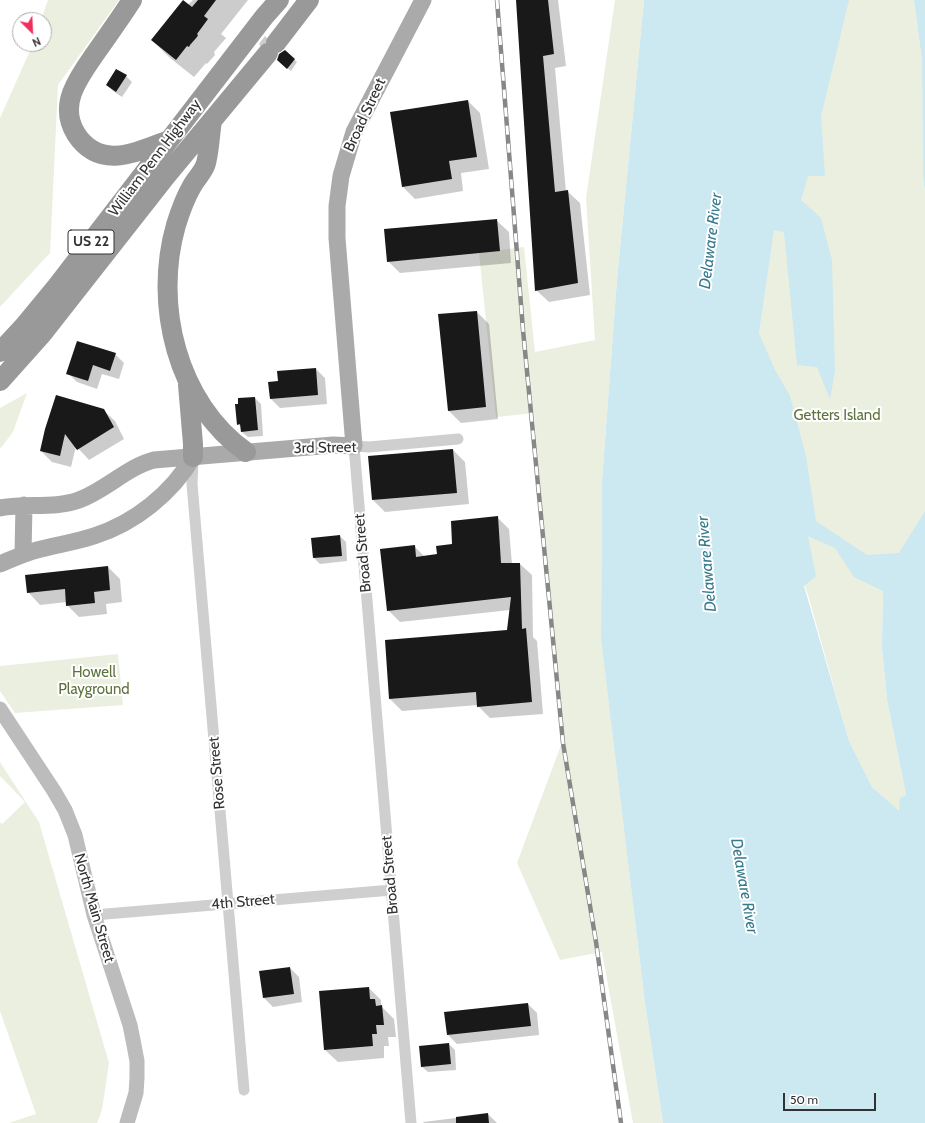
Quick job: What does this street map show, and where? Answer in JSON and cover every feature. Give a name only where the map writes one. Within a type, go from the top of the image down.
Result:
[{"type":"highway","points":[[132,0],[84,69],[70,101],[69,108],[71,123],[82,142],[93,150],[106,155],[128,155],[169,140]]},
{"type":"highway","name":"William Penn Highway","points":[[0,352],[57,286],[279,0]]},
{"type":"highway","name":"William Penn Highway","points":[[0,381],[42,334],[166,176],[272,48],[309,0]]},
{"type":"highway","points":[[212,121],[206,165],[192,187],[181,211],[173,238],[169,259],[167,287],[170,320],[178,353],[187,378],[204,407],[224,434],[246,452]]},
{"type":"highway","points":[[187,378],[193,456]]},
{"type":"main road","name":"Broad Street","points":[[354,446],[337,238],[337,206],[341,176],[349,147],[360,118],[423,0]]},
{"type":"main road","name":"3rd Street","points":[[0,508],[24,505],[54,505],[70,503],[93,494],[148,461],[333,445],[354,446]]},
{"type":"main road","points":[[0,564],[23,554],[96,536],[127,521],[147,507],[173,484],[184,471],[193,456]]},
{"type":"main road","points":[[23,554],[24,505]]},
{"type":"street","name":"3rd Street","points":[[354,446],[369,447],[458,439]]},
{"type":"street","name":"Broad Street","points":[[354,446],[412,1123]]},
{"type":"street","name":"Rose Street","points":[[193,456],[192,484],[244,1090]]},
{"type":"street","name":"North Main Street","points":[[0,709],[54,791],[65,810],[74,835],[94,914],[130,1026],[137,1061],[138,1078],[136,1093],[127,1123]]},
{"type":"street","name":"4th Street","points":[[94,914],[392,890]]},
{"type":"green space","points":[[48,0],[119,0],[58,85],[50,253],[0,307],[0,118],[29,52],[52,52],[52,12],[44,12]]},
{"type":"green space","points":[[615,0],[644,0],[617,280],[602,481],[601,634],[645,1003],[663,1123],[633,1123],[602,952],[560,960],[517,863],[564,737],[558,702],[534,413],[496,417],[479,253],[524,247],[535,352],[595,340],[586,198]]},
{"type":"green space","name":"Getters Island","points":[[827,0],[914,0],[922,61],[923,177],[925,192],[925,532],[883,591],[882,647],[887,700],[906,795],[899,812],[872,787],[849,741],[808,595],[746,426],[783,164]]},
{"type":"green space","points":[[27,393],[13,432],[0,449],[0,408]]},
{"type":"green space","name":"Howell Playground","points":[[118,654],[123,705],[15,713],[0,691],[0,666]]},
{"type":"green space","points":[[0,762],[39,822],[109,1063],[102,1110],[97,1123],[9,1123],[36,1114],[0,1011],[0,822],[2,824],[25,802],[0,776]]},
{"type":"water","name":"Delaware River","points":[[644,0],[849,0],[821,116],[825,176],[808,176],[801,200],[821,218],[832,260],[835,371],[830,399],[817,367],[797,365],[784,232],[774,230],[759,334],[775,370],[790,396],[806,456],[816,521],[867,555],[899,553],[925,511],[925,1123],[663,1123],[645,1003],[601,638],[602,481],[617,280]],"holes":[[[808,536],[835,548],[854,577],[883,591],[882,647],[887,700],[906,795],[900,798],[899,811],[872,787],[849,741],[804,586],[816,576]]]},
{"type":"water","points":[[914,0],[925,0],[925,192],[923,177],[922,61]]},
{"type":"building","points":[[183,0],[192,7],[198,0],[216,0],[204,16],[208,19],[197,34],[197,37],[189,47],[187,46],[176,60],[151,40]]},
{"type":"building","points":[[516,0],[548,0],[554,54],[543,56],[555,192],[568,190],[578,283],[535,291]]},
{"type":"building","points":[[285,50],[295,59],[287,69],[277,60],[279,54]]},
{"type":"building","points":[[116,69],[127,75],[116,92],[106,85]]},
{"type":"building","points":[[468,100],[477,157],[449,161],[452,179],[402,187],[390,112]]},
{"type":"building","points":[[497,219],[500,251],[387,262],[384,229]]},
{"type":"building","points":[[477,311],[486,407],[448,411],[438,314]]},
{"type":"building","points":[[77,341],[116,353],[110,371],[93,365],[88,381],[66,374]]},
{"type":"building","points":[[316,368],[318,395],[270,399],[268,382],[278,381],[277,371]]},
{"type":"building","points":[[56,395],[104,409],[114,427],[77,450],[65,434],[60,456],[40,451],[45,429]]},
{"type":"building","points":[[255,397],[258,430],[241,432],[240,424],[237,425],[235,404],[238,404],[238,398]]},
{"type":"building","points":[[453,449],[457,493],[372,500],[368,456]]},
{"type":"building","points":[[498,516],[501,563],[520,563],[522,629],[526,628],[532,702],[477,707],[476,692],[389,699],[385,640],[507,630],[511,597],[387,611],[380,549],[415,545],[416,557],[437,554],[436,546],[452,544],[451,521]]},
{"type":"building","points":[[340,535],[342,556],[313,558],[311,538]]},
{"type":"building","points":[[108,566],[110,590],[94,592],[95,603],[66,606],[65,589],[27,593],[25,575]]},
{"type":"building","points":[[290,967],[294,994],[263,998],[259,971]]},
{"type":"building","points":[[369,987],[370,999],[375,999],[376,1006],[382,1005],[384,1025],[376,1025],[377,1034],[372,1034],[373,1046],[324,1050],[319,991]]},
{"type":"building","points":[[528,1003],[531,1026],[447,1035],[444,1012]]},
{"type":"building","points":[[449,1043],[451,1064],[421,1067],[419,1046]]},
{"type":"building","points":[[488,1113],[489,1123],[456,1123],[456,1117]]},
{"type":"railway","points":[[497,0],[523,330],[563,743],[596,942],[621,1123]]}]
